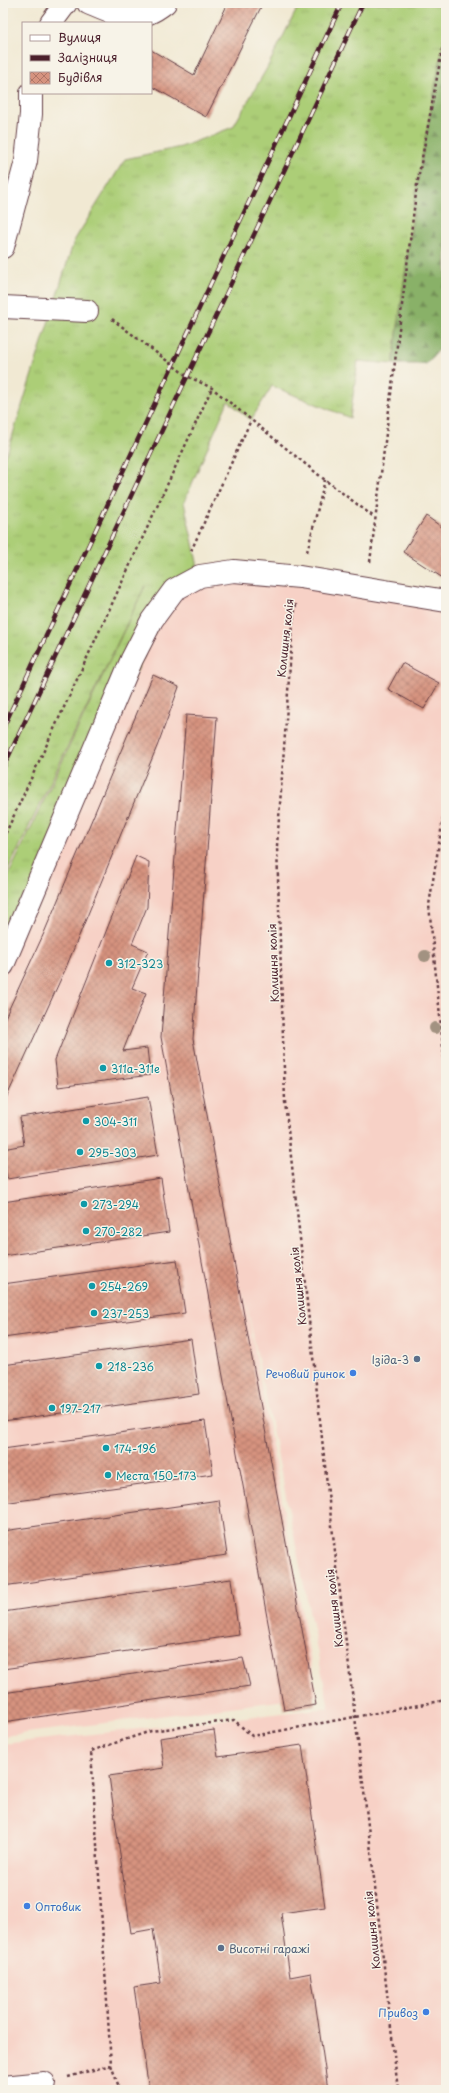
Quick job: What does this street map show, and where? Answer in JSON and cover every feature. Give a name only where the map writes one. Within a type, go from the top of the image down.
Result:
[{"type":"street","points":[[52,22],[66,3]]},
{"type":"street","points":[[88,3],[120,17],[138,17],[154,12],[166,3]]},
{"type":"street","points":[[3,247],[26,161],[31,114],[31,94]]},
{"type":"street","points":[[3,307],[87,311]]},
{"type":"street","points":[[3,965],[132,659],[152,620],[174,590],[200,576],[234,571],[300,577],[367,586],[446,601]]},
{"type":"street","points":[[3,2087],[44,2083]]},
{"type":"path","points":[[367,586],[374,516],[417,185],[446,29]]},
{"type":"path","points":[[87,311],[114,320],[187,376],[212,388],[324,480],[374,516]]},
{"type":"path","points":[[3,839],[212,388]]},
{"type":"path","points":[[174,590],[251,420]]},
{"type":"path","name":"Колишня колія","points":[[324,480],[300,577],[293,622],[277,846],[286,1102],[328,1493],[398,2090]]},
{"type":"path","points":[[446,800],[429,905],[446,1077]]},
{"type":"path","points":[[120,2090],[111,2065],[92,1751],[151,1731],[234,1720],[252,1736],[446,1700]]},
{"type":"path","points":[[44,2083],[111,2065]]},
{"type":"shaded area","name":"Речовий ринок","points":[[200,576],[446,601],[446,2090],[3,2090],[3,1744],[329,1708],[243,1285],[317,1696],[3,1736],[3,965],[152,620]]},
{"type":"green space","points":[[300,3],[446,3],[446,29],[417,185],[393,364],[358,361],[350,418],[272,386],[251,420],[228,401],[184,502],[200,576],[174,590],[3,965],[3,887],[145,586],[3,881],[3,459],[8,450],[74,241],[125,159],[181,147],[233,127],[267,68]]},
{"type":"green space","points":[[446,29],[446,337],[439,350],[426,364],[393,364],[417,185]]},
{"type":"building","points":[[228,3],[263,3],[206,117],[152,87],[152,51],[194,75]]},
{"type":"building","points":[[426,516],[446,530],[446,580],[403,552]]},
{"type":"building","points":[[402,663],[439,683],[424,709],[388,689]]},
{"type":"building","points":[[153,675],[179,687],[158,744],[65,970],[3,1105],[3,1022],[44,933]]},
{"type":"building","points":[[186,715],[217,717],[193,1039],[316,1705],[284,1710],[161,1037]]},
{"type":"building","points":[[136,856],[149,862],[147,907],[132,944],[148,951],[132,988],[146,993],[123,1051],[147,1048],[150,1075],[58,1087],[55,1060]]},
{"type":"building","points":[[148,1097],[158,1155],[7,1179],[3,1149],[24,1145],[20,1117]]},
{"type":"building","points":[[161,1178],[169,1232],[3,1256],[3,1202]]},
{"type":"building","points":[[177,1260],[185,1313],[3,1338],[3,1284]]},
{"type":"building","points":[[191,1339],[199,1394],[3,1421],[3,1365]]},
{"type":"building","points":[[205,1421],[213,1474],[3,1503],[3,1449]]},
{"type":"building","points":[[219,1500],[227,1555],[3,1586],[3,1531]]},
{"type":"building","points":[[231,1579],[239,1635],[3,1669],[3,1612]]},
{"type":"building","points":[[243,1658],[250,1686],[3,1722],[3,1693]]},
{"type":"building","points":[[214,1730],[218,1757],[302,1745],[325,1907],[281,1913],[290,1977],[311,1973],[328,2090],[149,2090],[134,1987],[161,1983],[153,1929],[131,1933],[109,1776],[164,1768],[160,1738]]},
{"type":"railway","points":[[3,728],[342,3]]},
{"type":"railway","points":[[3,768],[363,3]]},
{"type":"place","name":"312-323","points":[[109,963]]},
{"type":"place","name":"311а-311е","points":[[103,1068]]},
{"type":"place","name":"304-311","points":[[86,1121]]},
{"type":"place","name":"295-303","points":[[80,1152]]},
{"type":"place","name":"273-294","points":[[84,1204]]},
{"type":"place","name":"270-282","points":[[86,1231]]},
{"type":"place","name":"254-269","points":[[92,1286]]},
{"type":"place","name":"237-253","points":[[94,1313]]},
{"type":"place","name":"Ізіда-3","points":[[417,1359]]},
{"type":"place","name":"218-236","points":[[99,1366]]},
{"type":"place","name":"Речовий ринок","points":[[353,1373]]},
{"type":"place","name":"197-217","points":[[52,1408]]},
{"type":"place","name":"174-196","points":[[106,1448]]},
{"type":"place","name":"Места 150-173","points":[[108,1475]]},
{"type":"place","name":"Оптовик","points":[[27,1906]]},
{"type":"place","name":"Висотні гаражі","points":[[221,1948]]},
{"type":"place","name":"Привоз","points":[[426,2012]]}]
